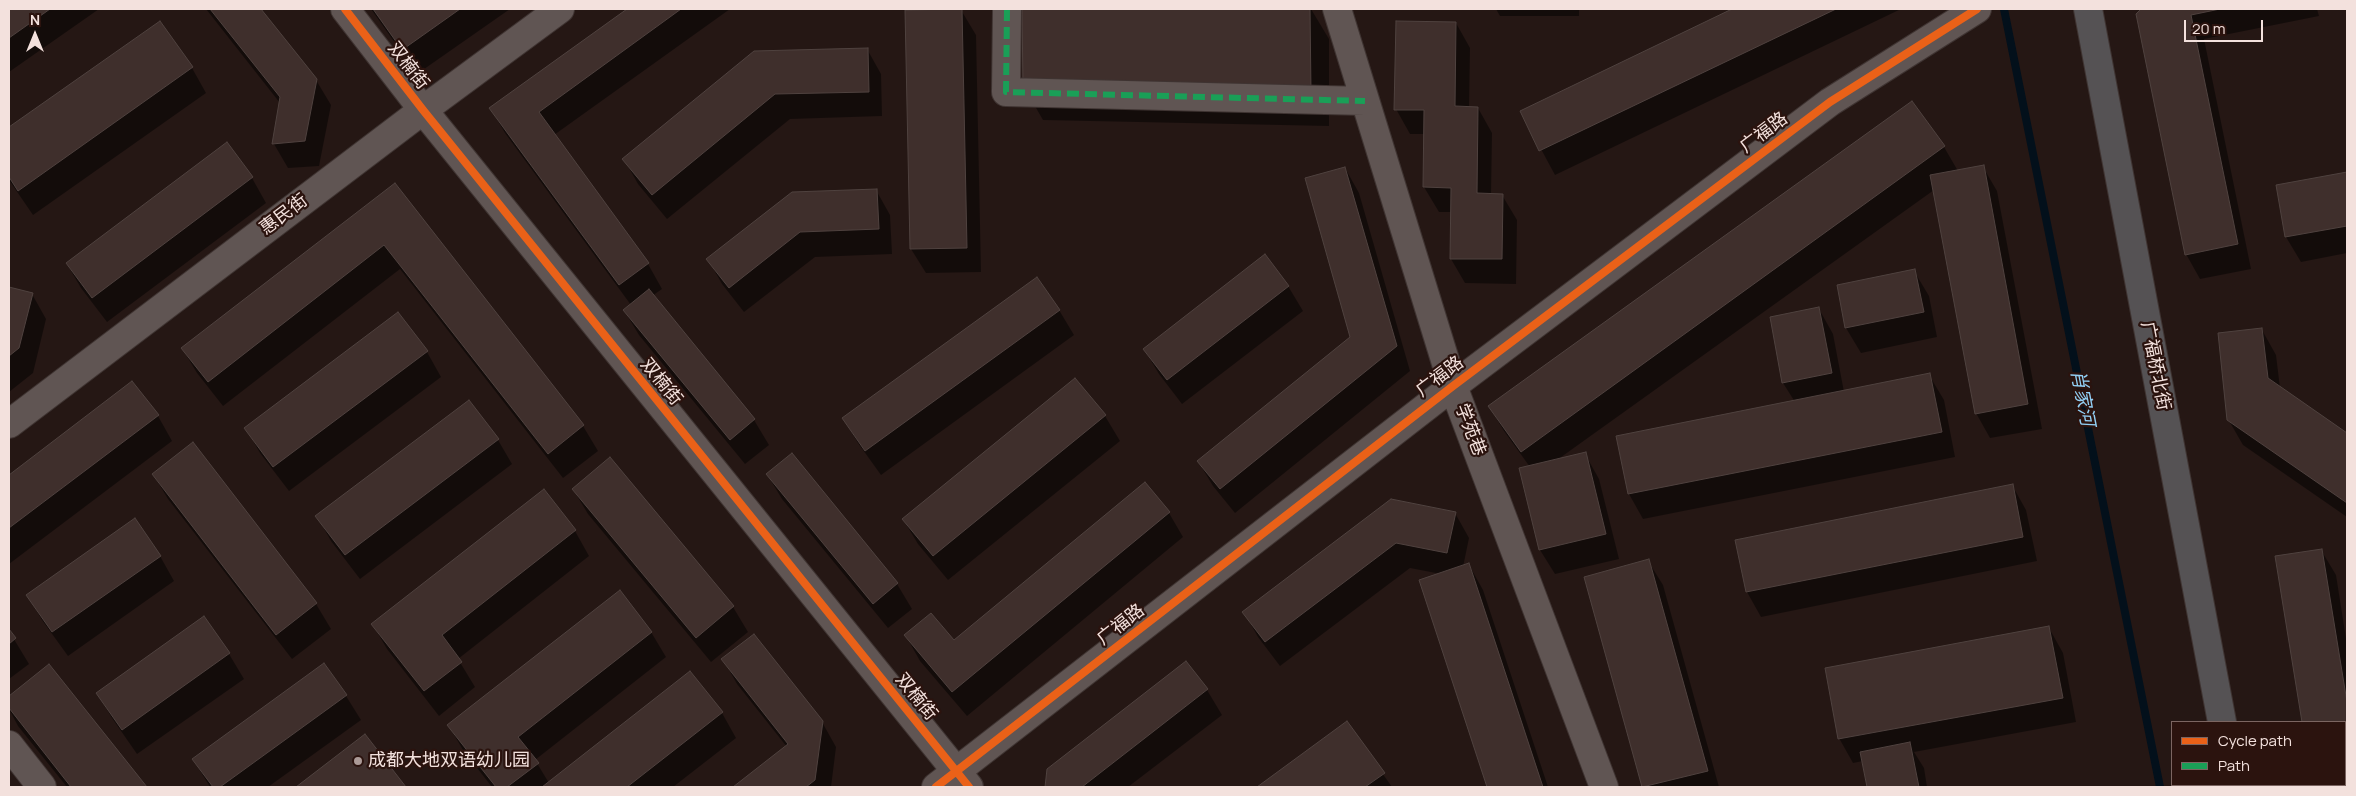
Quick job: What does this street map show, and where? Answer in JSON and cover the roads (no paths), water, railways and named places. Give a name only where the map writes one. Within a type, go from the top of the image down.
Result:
[{"type":"main road","name":"广福桥北街","points":[[2088,9],[2222,721]]},
{"type":"street","name":"双楠街","points":[[345,9],[954,782]]},
{"type":"street","name":"惠民街","points":[[9,424],[423,110],[560,9]]},
{"type":"street","points":[[1007,9],[1006,92],[1366,101]]},
{"type":"street","name":"学苑巷","points":[[1337,9],[1453,386],[1604,787]]},
{"type":"street","name":"广福路","points":[[954,782],[1453,386],[1830,102],[1941,30],[1977,9]]},
{"type":"street","points":[[9,745],[42,787]]},
{"type":"waterway","name":"肖家河","points":[[2004,9],[2160,787]]},
{"type":"place","name":"成都大地双语幼儿园","points":[[358,761]]}]
